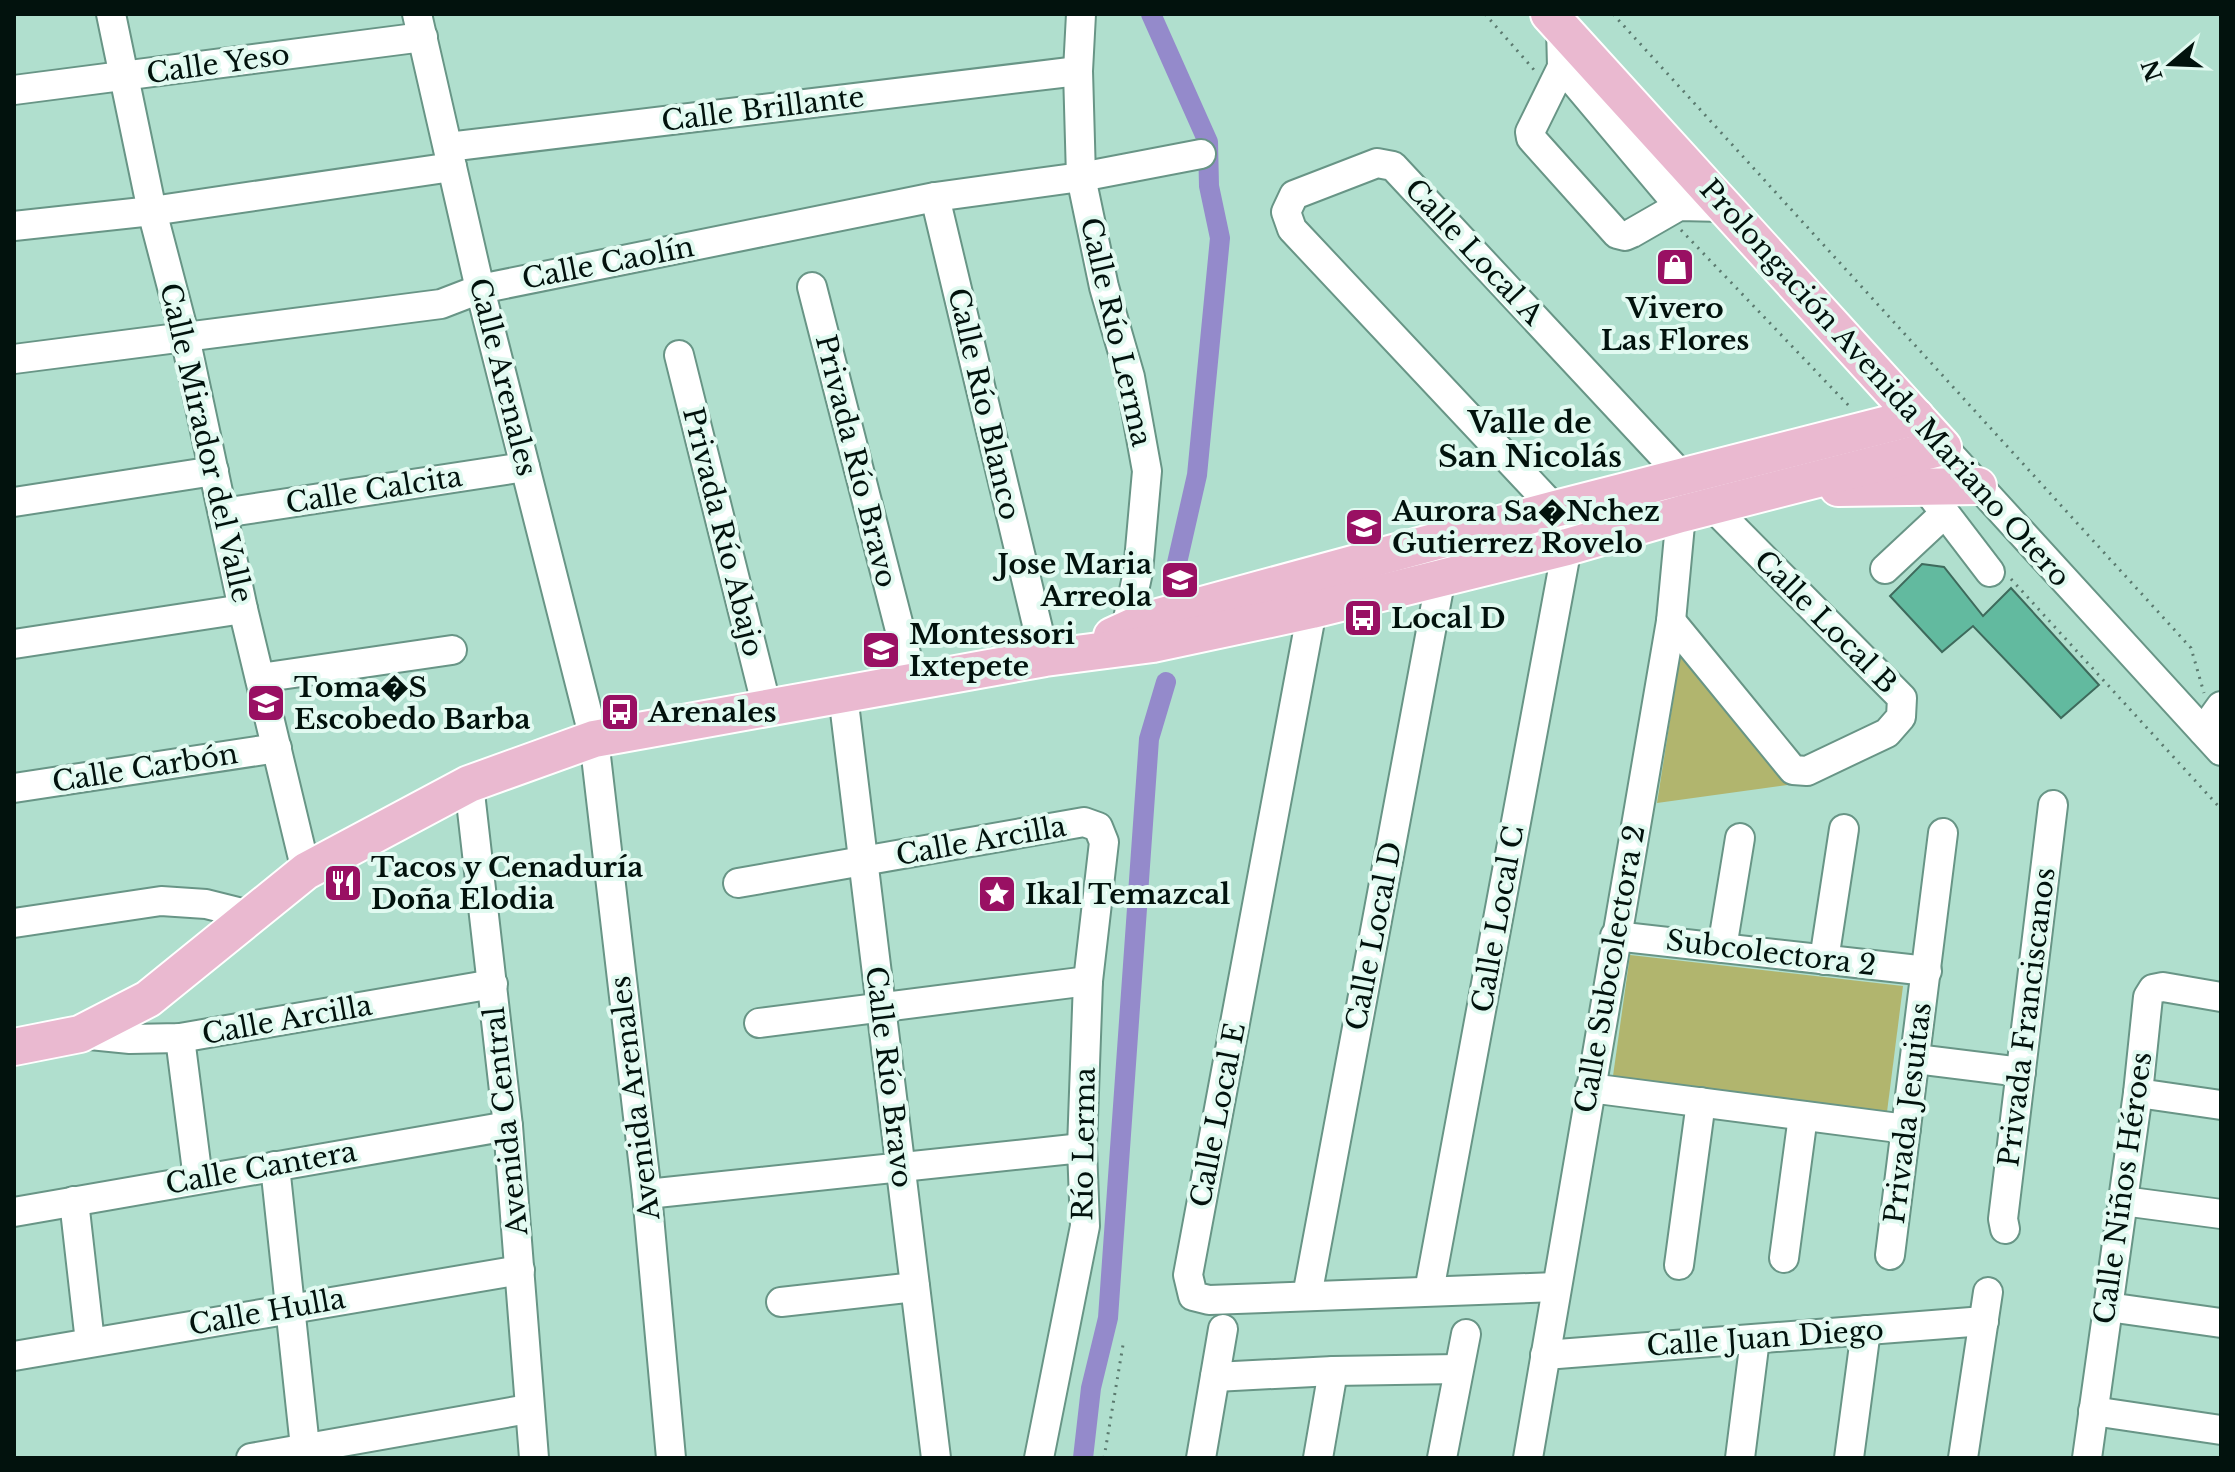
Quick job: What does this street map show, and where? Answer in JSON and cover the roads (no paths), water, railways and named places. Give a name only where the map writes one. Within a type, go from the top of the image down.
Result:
[{"type":"main road","name":"Prolongación Avenida Mariano Otero","points":[[1555,20],[1943,447]]},
{"type":"main road","points":[[1856,433],[1871,419],[1876,409],[1879,390],[1874,371]]},
{"type":"main road","points":[[14,1047],[80,1034],[148,999],[306,871],[469,784],[594,739],[1085,652],[1318,575],[1555,509],[1916,417]]},
{"type":"main road","points":[[1127,639],[1312,610],[1567,547],[1943,447]]},
{"type":"main road","points":[[1784,488],[1934,500],[1978,486]]},
{"type":"street","name":"Calle Mirador del Valle","points":[[111,14],[152,211],[185,337],[243,609],[306,871]]},
{"type":"street","name":"Calle Río Lerma","points":[[1081,14],[1078,71],[1081,177],[1104,287],[1130,377],[1145,447],[1147,490],[1127,639]]},
{"type":"street","points":[[1555,20],[1562,67],[1679,206]]},
{"type":"street","name":"Calle Yeso","points":[[14,90],[124,77],[420,25]]},
{"type":"street","name":"Calle Arenales","points":[[420,25],[480,289],[594,739]]},
{"type":"street","points":[[1562,67],[1531,126],[1531,138],[1617,234],[1625,236],[1632,233],[1679,206],[1723,207]]},
{"type":"street","name":"Calle Brillante","points":[[14,226],[152,211],[450,157],[1078,71]]},
{"type":"street","name":"Calle Caolín","points":[[14,359],[441,304],[480,289],[935,197],[1081,177],[1201,154]]},
{"type":"street","name":"Calle Local A","points":[[1555,509],[1292,229],[1286,212],[1294,195],[1377,163],[1393,166],[1676,479]]},
{"type":"street","name":"Calle Río Blanco","points":[[935,197],[1045,658]]},
{"type":"street","name":"Privada Río Bravo","points":[[812,287],[913,681]]},
{"type":"street","name":"Privada Río Abajo","points":[[679,355],[767,708]]},
{"type":"street","name":"Prolongación Avenida Mariano Otero","points":[[1943,447],[2212,741]]},
{"type":"street","name":"Calle Calcita","points":[[223,513],[525,467]]},
{"type":"street","points":[[14,502],[214,471]]},
{"type":"street","name":"Calle Local B","points":[[1671,621],[1793,770],[1807,771],[1887,733],[1901,717],[1902,698],[1697,511],[1676,479]]},
{"type":"street","points":[[1885,569],[1934,500],[1990,572]]},
{"type":"street","name":"Calle Subcolectora 2","points":[[1528,1458],[1671,621],[1697,511]]},
{"type":"street","name":"Calle Local C","points":[[1429,1291],[1567,547]]},
{"type":"street","name":"Calle Local E","points":[[1318,575],[1188,1275],[1193,1296],[1209,1300],[1556,1287]]},
{"type":"street","name":"Calle Local D","points":[[1307,1296],[1441,577]]},
{"type":"street","points":[[14,644],[243,609]]},
{"type":"street","points":[[260,678],[452,650]]},
{"type":"street","name":"Calle Río Bravo","points":[[843,695],[936,1458]]},
{"type":"street","points":[[2212,741],[2221,706]]},
{"type":"street","name":"Avenida Arenales","points":[[594,739],[647,1194],[671,1458]]},
{"type":"street","name":"Calle Carbón","points":[[14,788],[277,748]]},
{"type":"street","name":"Avenida Central","points":[[469,784],[508,1126],[534,1458]]},
{"type":"street","name":"Privada Franciscanos","points":[[2005,1229],[2003,1219],[2053,805]]},
{"type":"street","name":"Calle Arcilla","points":[[738,883],[1084,822],[1098,827]]},
{"type":"street","name":"Río Lerma","points":[[1039,1458],[1085,1226],[1082,1148],[1088,981],[1104,842],[1098,827]]},
{"type":"street","points":[[1824,960],[1844,829]]},
{"type":"street","name":"Privada Jesuitas","points":[[1890,1255],[1943,833]]},
{"type":"street","points":[[1722,948],[1740,838]]},
{"type":"street","points":[[14,923],[161,901],[206,904],[250,915]]},
{"type":"street","name":"Subcolectora 2","points":[[1615,936],[1927,971]]},
{"type":"street","points":[[759,1023],[1088,981]]},
{"type":"street","name":"Calle Arcilla","points":[[80,1034],[130,1039],[180,1038],[493,984]]},
{"type":"street","name":"Calle Niños Héroes","points":[[2087,1458],[2138,1093],[2148,997],[2153,989],[2163,987],[2221,997]]},
{"type":"street","points":[[180,1038],[198,1179]]},
{"type":"street","points":[[1916,1059],[2021,1072]]},
{"type":"street","points":[[1590,1088],[1906,1129]]},
{"type":"street","points":[[2138,1093],[2221,1105]]},
{"type":"street","points":[[1679,1265],[1701,1102]]},
{"type":"street","points":[[1784,1258],[1803,1116]]},
{"type":"street","name":"Calle Cantera","points":[[14,1212],[508,1126]]},
{"type":"street","points":[[647,1194],[1082,1148]]},
{"type":"street","points":[[275,1166],[305,1447]]},
{"type":"street","points":[[74,1201],[90,1342]]},
{"type":"street","points":[[2123,1201],[2221,1214]]},
{"type":"street","name":"Calle Hulla","points":[[14,1356],[520,1270]]},
{"type":"street","points":[[781,1302],[915,1287]]},
{"type":"street","points":[[1963,1458],[1988,1292]]},
{"type":"street","points":[[2108,1307],[2221,1323]]},
{"type":"street","name":"Calle Juan Diego","points":[[1545,1355],[1984,1321]]},
{"type":"street","points":[[1201,1458],[1223,1329]]},
{"type":"street","points":[[1849,1458],[1866,1330]]},
{"type":"street","points":[[1442,1458],[1466,1334]]},
{"type":"street","points":[[1740,1458],[1755,1339]]},
{"type":"street","points":[[1215,1377],[1458,1369]]},
{"type":"street","points":[[1318,1458],[1333,1371]]},
{"type":"street","points":[[251,1458],[528,1409]]},
{"type":"street","points":[[2093,1411],[2221,1430]]},
{"type":"waterway","points":[[1151,14],[1208,142],[1209,186],[1220,238],[1197,475],[1172,585]]},
{"type":"waterway","points":[[1083,1458],[1091,1388],[1108,1318],[1149,739],[1166,682]]},
{"type":"place","name":"Vivero Las Flores","points":[[1675,267]]},
{"type":"place","name":"Aurora Sa�Nchez Gutierrez Rovelo","points":[[1364,527]]},
{"type":"place","name":"Jose Maria Arreola","points":[[1180,580]]},
{"type":"place","name":"Local D","points":[[1363,618]]},
{"type":"place","name":"Montessori Ixtepete","points":[[881,650]]},
{"type":"place","name":"Toma�S Escobedo Barba","points":[[266,703]]},
{"type":"place","name":"Arenales","points":[[620,712]]},
{"type":"place","name":"Tacos y Cenaduría Doña Elodia","points":[[343,883]]},
{"type":"place","name":"Ikal Temazcal","points":[[997,894]]},
{"type":"district","name":"Valle de San Nicolás","points":[[1530,439]]}]
